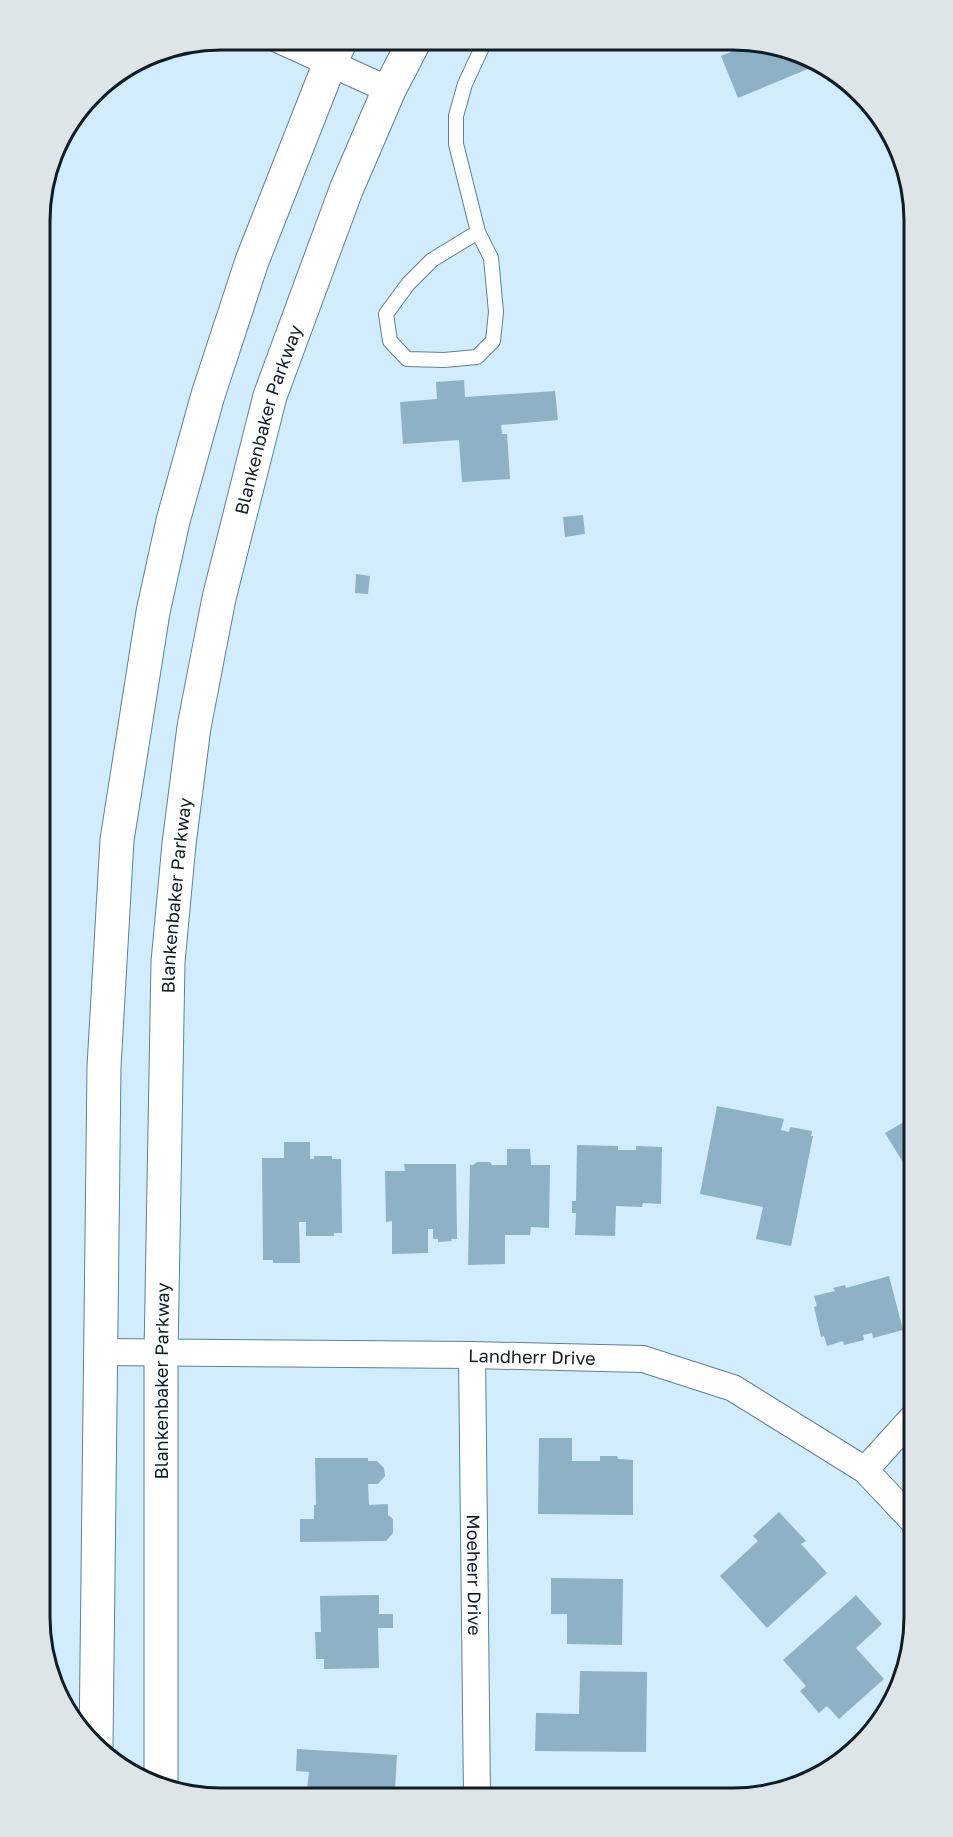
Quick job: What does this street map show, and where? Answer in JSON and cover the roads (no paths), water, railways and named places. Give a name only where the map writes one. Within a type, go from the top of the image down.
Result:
[{"type":"main road","name":"Blankenbaker Parkway","points":[[161,1776],[161,1353],[168,962],[179,844],[194,727],[219,598],[270,396],[346,190],[389,90],[410,50]]},
{"type":"main road","points":[[96,1733],[104,1067],[117,840],[153,612],[173,521],[208,395],[252,261],[336,51]]},
{"type":"street","points":[[336,51],[389,90]]},
{"type":"street","name":"Landherr Drive","points":[[99,1352],[472,1355],[642,1359],[733,1388],[865,1470],[903,1510]]},
{"type":"street","name":"Moeherr Drive","points":[[472,1355],[477,1788]]},
{"type":"street","points":[[865,1470],[903,1428]]},
{"type":"lane","points":[[478,232],[432,260],[408,284],[386,314],[390,341],[407,359],[444,360],[477,357],[493,341],[496,312],[491,258],[478,232],[456,144],[456,116],[465,84],[481,50]]}]
